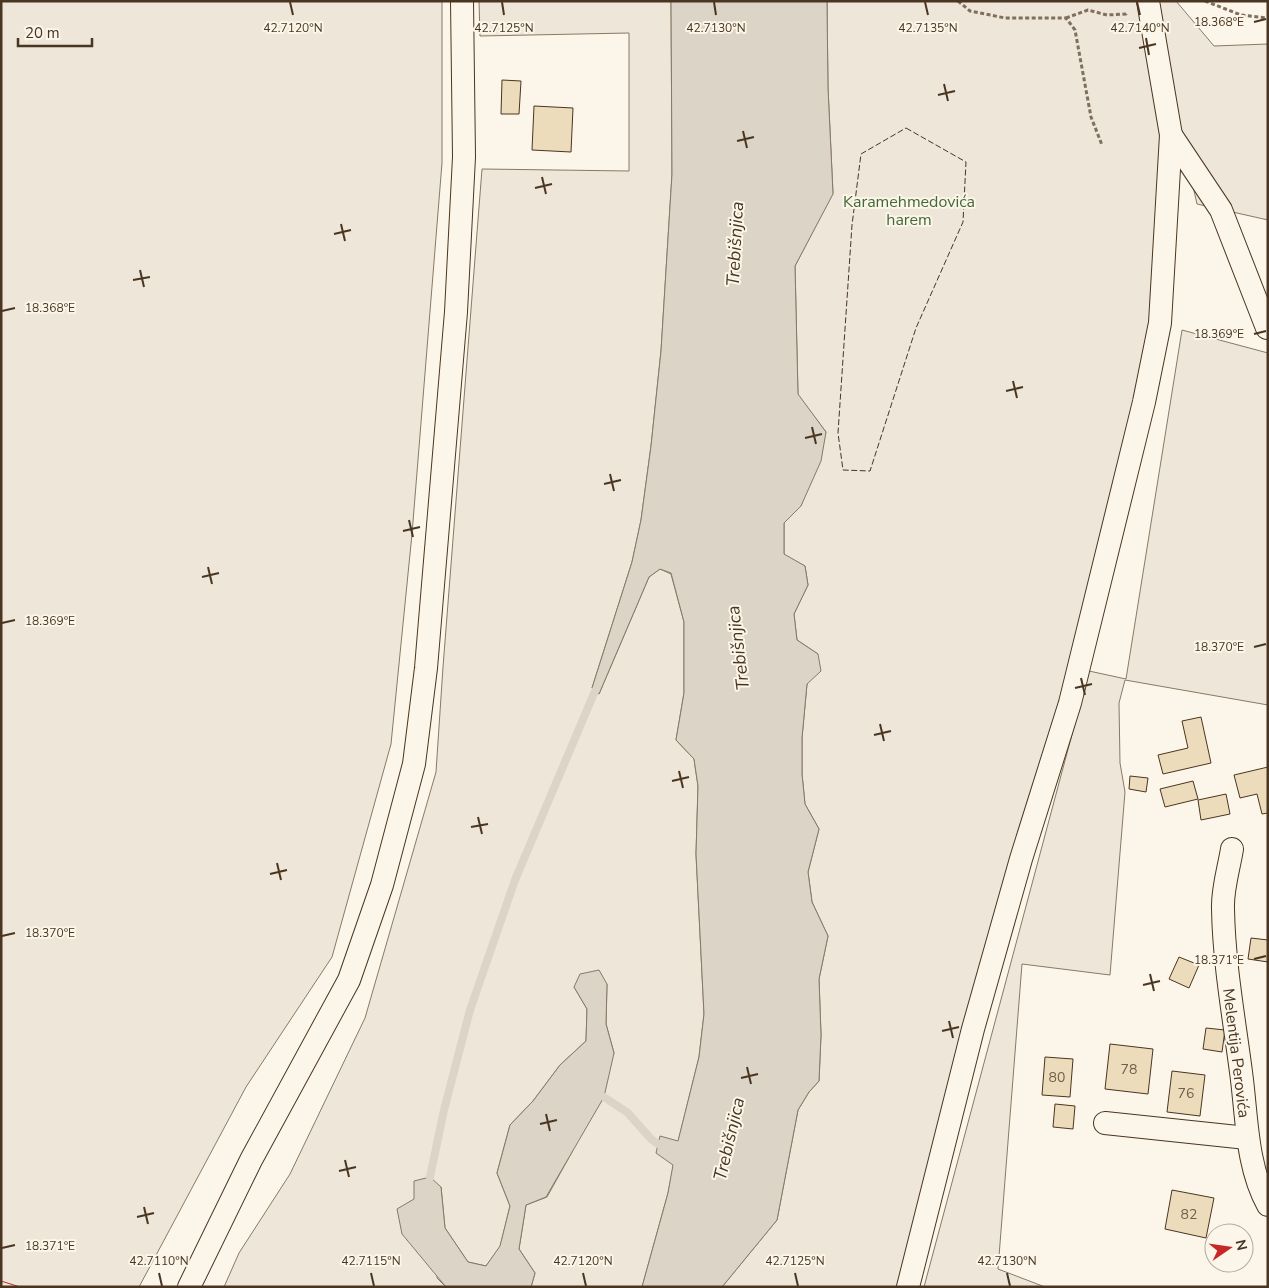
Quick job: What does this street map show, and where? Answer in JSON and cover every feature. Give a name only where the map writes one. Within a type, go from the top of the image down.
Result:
[{"type":"street","points":[[189,1287],[252,1160],[348,980],[382,885],[414,764],[426,668],[456,312],[464,156],[462,1]]},
{"type":"street","points":[[908,1287],[976,1020],[1021,859],[1070,703],[1144,402],[1160,323],[1171,135],[1140,5]]},
{"type":"street","points":[[1171,135],[1221,210],[1267,328]]},
{"type":"street","name":"Melentija Perovića","points":[[1232,849],[1222,907],[1227,971],[1242,1080],[1247,1138],[1261,1193],[1268,1205]]},
{"type":"street","name":"Melentija Perovića","points":[[1105,1123],[1247,1138]]},
{"type":"path","points":[[958,1],[970,11],[1005,18],[1066,18],[1088,10],[1107,15],[1126,14],[1140,5]]},
{"type":"path","points":[[1205,1],[1241,15],[1268,18]]},
{"type":"path","points":[[1066,18],[1075,30],[1091,117],[1102,145]]},
{"type":"green space","points":[[1,1],[442,1],[442,163],[412,534],[391,744],[332,957],[246,1087],[139,1287],[1,1287]]},
{"type":"green space","points":[[479,1],[671,1],[672,174],[661,351],[651,446],[641,520],[632,562],[592,688],[599,694],[649,577],[660,569],[671,574],[684,622],[684,693],[676,740],[694,759],[698,786],[696,854],[704,1014],[699,1057],[678,1142],[668,1193],[642,1287],[531,1287],[535,1273],[519,1249],[526,1205],[547,1197],[572,1152],[614,1053],[606,1024],[607,984],[574,987],[587,1009],[586,1041],[560,1065],[533,1101],[510,1125],[497,1173],[510,1206],[500,1247],[486,1266],[468,1262],[445,1228],[441,1187],[437,1278],[446,1287],[224,1287],[239,1253],[290,1174],[365,1018],[436,772],[482,169],[629,171],[629,33],[480,36]]},
{"type":"green space","name":"Karamehmedovića harem","points":[[827,1],[1148,1],[1171,135],[1160,323],[908,1287],[722,1287],[777,1220],[798,1110],[809,1092],[819,1081],[821,1035],[819,979],[828,936],[812,902],[808,872],[819,829],[805,804],[802,774],[802,738],[807,684],[818,654],[797,640],[794,614],[808,585],[805,566],[784,555],[784,523],[801,506],[826,432],[798,395],[795,266],[833,193],[828,88]]},
{"type":"green space","points":[[1159,1],[1176,1],[1214,46],[1268,44],[1268,220],[1197,204],[1181,133]]},
{"type":"green space","points":[[1182,330],[1268,353],[1268,705],[1125,680],[1119,703],[1120,763],[1125,792],[1110,975],[1022,964],[998,1269],[1045,1287],[924,1287],[1089,671],[1126,679]]},
{"type":"water","name":"Trebišnjica","points":[[671,1],[827,1],[828,88],[833,194],[795,266],[798,394],[826,432],[821,461],[801,506],[784,523],[784,554],[805,566],[808,585],[794,614],[797,640],[818,654],[821,671],[807,684],[802,738],[802,774],[805,804],[819,829],[808,872],[812,902],[828,936],[819,979],[821,1035],[819,1081],[809,1092],[798,1110],[777,1220],[722,1287],[642,1287],[668,1193],[673,1165],[656,1153],[660,1136],[678,1141],[699,1057],[704,1014],[696,854],[698,786],[694,759],[676,740],[684,693],[684,622],[671,573],[660,569],[649,577],[599,694],[592,688],[632,562],[641,520],[651,446],[661,351],[672,174]]},
{"type":"water","points":[[599,970],[607,984],[606,1024],[614,1053],[604,1097],[546,1197],[526,1205],[519,1249],[535,1273],[531,1287],[446,1287],[402,1234],[397,1209],[414,1199],[414,1181],[430,1177],[441,1187],[445,1228],[468,1262],[486,1266],[500,1246],[510,1206],[497,1173],[510,1125],[533,1101],[560,1065],[586,1041],[587,1009],[574,987],[580,974]]},
{"type":"building","points":[[502,80],[521,81],[519,114],[501,114]]},
{"type":"building","points":[[534,106],[573,108],[571,152],[532,150]]},
{"type":"building","points":[[1201,717],[1211,763],[1163,774],[1158,755],[1188,748],[1182,721]]},
{"type":"building","points":[[1268,767],[1268,813],[1262,814],[1257,794],[1240,798],[1234,775]]},
{"type":"building","points":[[1130,776],[1148,778],[1146,792],[1129,789]]},
{"type":"building","points":[[1193,781],[1198,799],[1165,807],[1160,789]]},
{"type":"building","points":[[1226,794],[1230,814],[1201,820],[1198,800]]},
{"type":"building","points":[[1251,938],[1268,940],[1268,962],[1248,959]]},
{"type":"building","points":[[1179,957],[1199,965],[1189,988],[1169,979]]},
{"type":"building","points":[[1206,1028],[1225,1030],[1222,1052],[1203,1049]]},
{"type":"building","points":[[1110,1044],[1153,1049],[1148,1094],[1105,1089]]},
{"type":"building","points":[[1045,1057],[1073,1059],[1070,1097],[1042,1095]]},
{"type":"building","points":[[1172,1071],[1205,1075],[1200,1116],[1167,1112]]},
{"type":"building","points":[[1055,1104],[1075,1106],[1073,1129],[1053,1127]]},
{"type":"building","points":[[1172,1190],[1214,1198],[1209,1223],[1204,1223],[1204,1238],[1165,1229]]},
{"type":"waterway","points":[[430,1177],[444,1110],[470,1010],[515,880],[595,691]]},
{"type":"waterway","points":[[604,1097],[628,1113],[651,1139],[658,1144]]},
{"type":"fence","points":[[906,128],[966,162],[963,222],[916,328],[870,471],[843,470],[838,433],[852,225],[861,154],[906,128]]},
{"type":"power","points":[[1,1281],[20,1287]]}]
